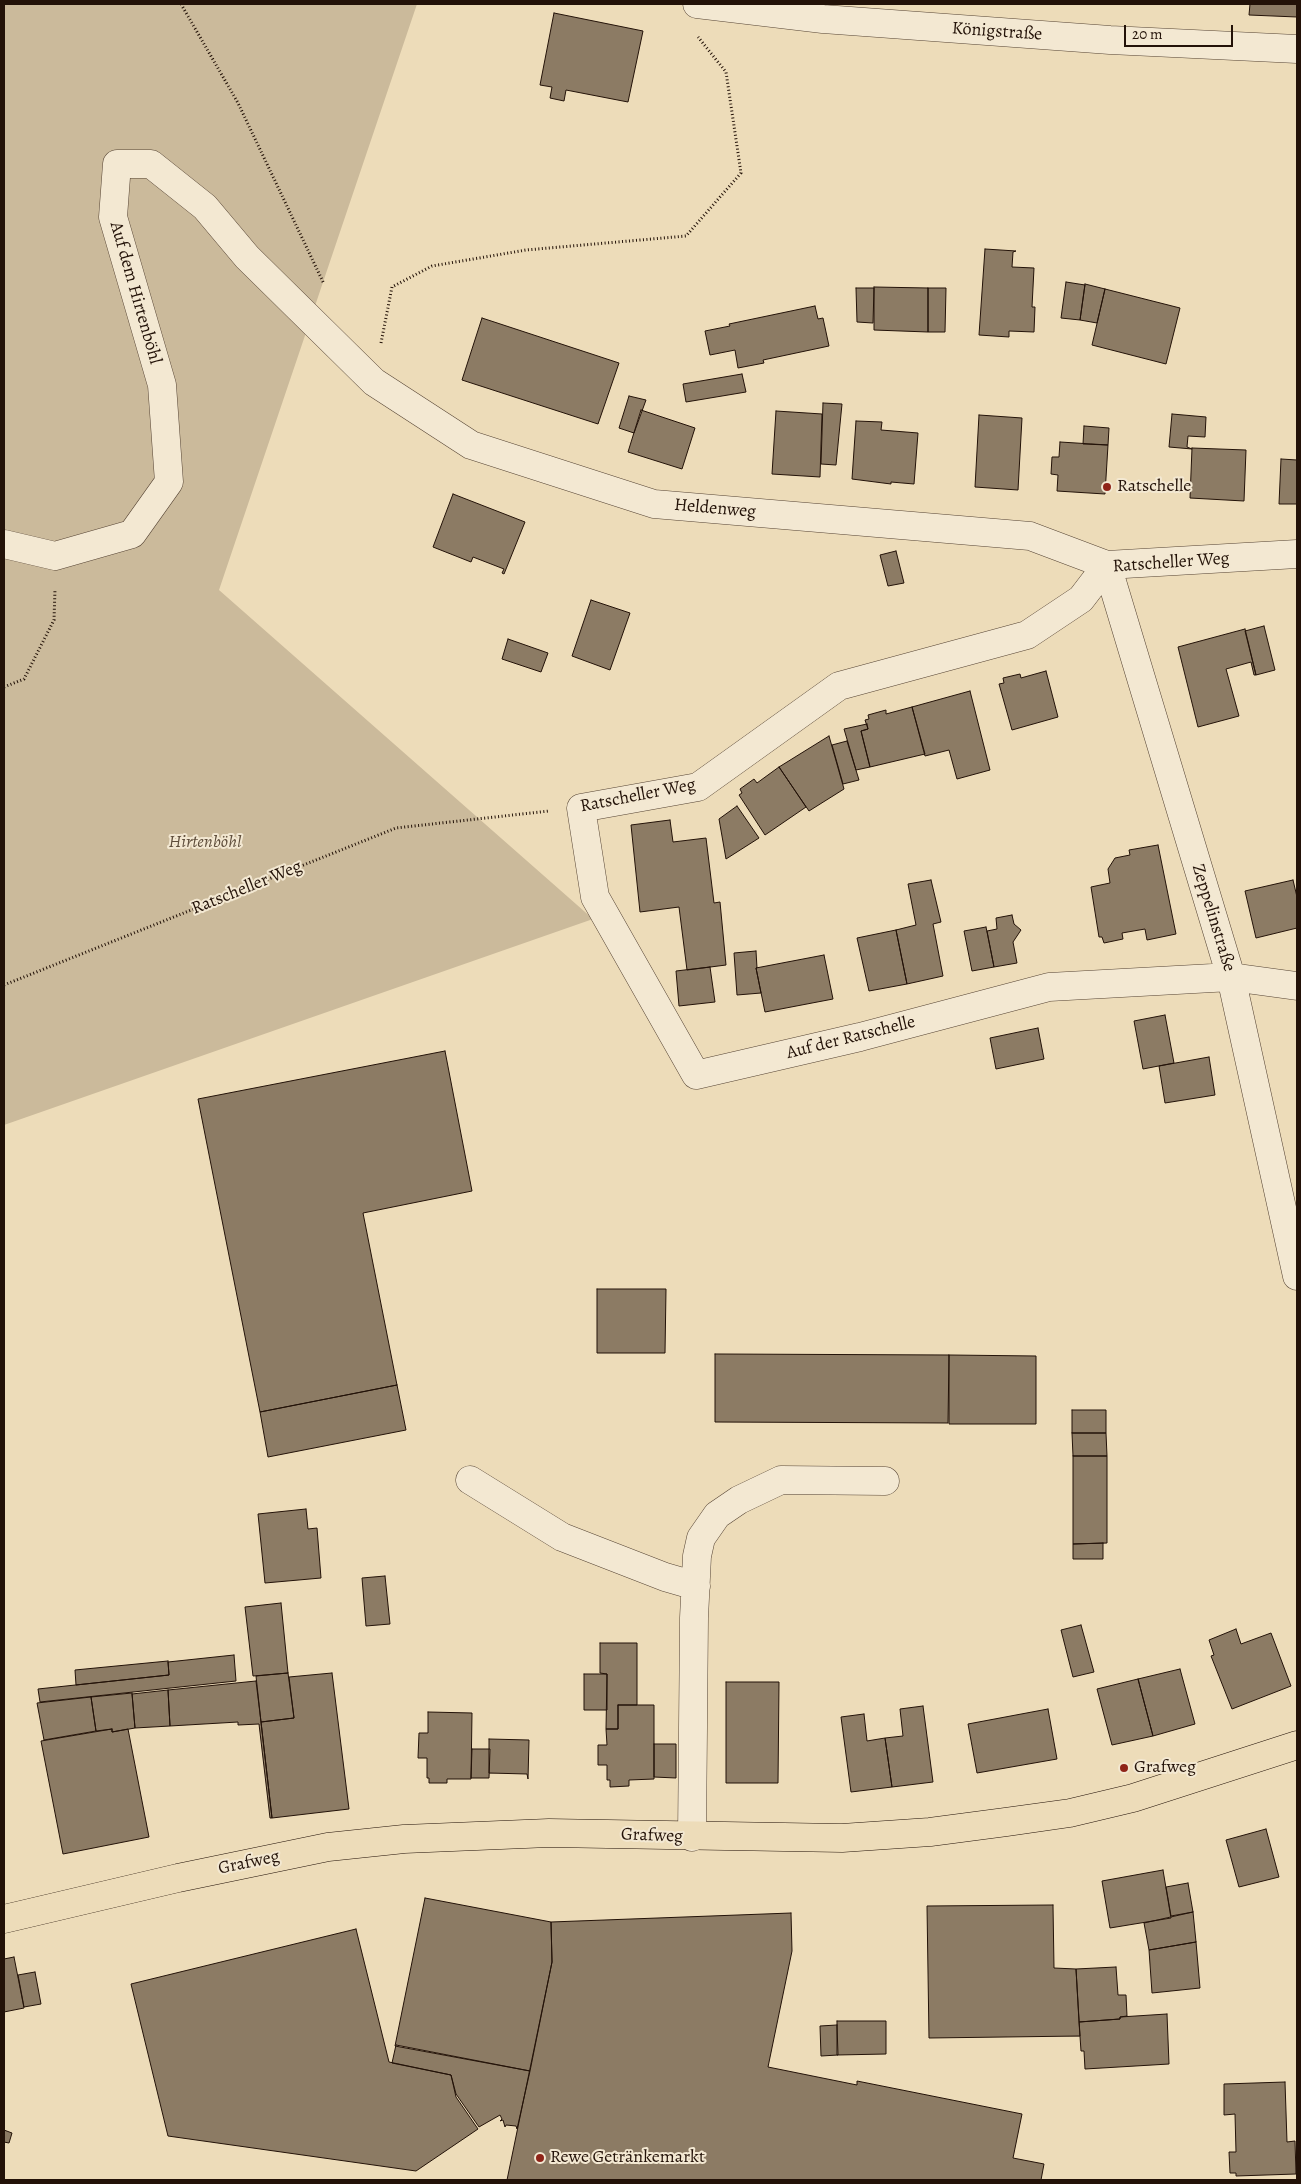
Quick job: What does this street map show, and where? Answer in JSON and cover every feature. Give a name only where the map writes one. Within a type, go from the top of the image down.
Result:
[{"type":"main road","name":"Grafweg","points":[[4,1919],[178,1878],[328,1846],[404,1839],[549,1833],[692,1837],[842,1838],[930,1832],[1006,1822],[1070,1813],[1133,1798],[1295,1748]]},
{"type":"street","name":"Königstraße","points":[[697,4],[823,19],[1110,40],[1297,49]]},
{"type":"street","name":"Auf dem Hirtenböhl","points":[[4,544],[56,556],[132,534],[169,482],[162,385],[113,217],[117,164],[151,164],[206,207],[247,256],[353,362]]},
{"type":"street","name":"Heldenweg","points":[[353,362],[374,382],[471,445],[654,504],[1030,536],[1107,565]]},
{"type":"street","name":"Ratscheller Weg","points":[[582,808],[698,787],[839,686],[1027,635],[1081,599],[1107,565],[1297,554]]},
{"type":"street","name":"Zeppelinstraße","points":[[1107,565],[1231,977],[1297,1276]]},
{"type":"street","name":"Auf der Ratschelle","points":[[582,808],[595,897],[696,1075],[860,1037],[1049,987],[1231,977],[1297,986]]},
{"type":"street","points":[[470,1480],[562,1537],[665,1577],[696,1586]]},
{"type":"street","points":[[692,1837],[696,1586],[697,1556],[701,1538],[718,1515],[739,1500],[781,1480],[885,1481]]},
{"type":"path","points":[[181,4],[238,102],[325,285]]},
{"type":"path","points":[[374,382],[392,287],[432,266],[526,250],[686,236],[741,174],[726,72],[696,34]]},
{"type":"path","points":[[4,687],[24,680],[54,620],[56,556]]},
{"type":"path","name":"Ratscheller Weg","points":[[4,985],[396,828],[582,808]]},
{"type":"green space","name":"Hirtenböhl","points":[[4,4],[417,4],[219,590],[593,919],[4,1125]]},
{"type":"building","points":[[1250,4],[1297,4],[1297,17],[1249,15]]},
{"type":"building","points":[[554,13],[643,31],[628,102],[566,90],[564,101],[550,98],[552,87],[540,85]]},
{"type":"building","points":[[985,249],[1016,251],[1013,252],[1012,267],[1034,268],[1032,307],[1035,307],[1034,332],[1009,331],[1009,337],[979,335]]},
{"type":"building","points":[[1066,282],[1085,285],[1080,320],[1061,318]]},
{"type":"building","points":[[1085,284],[1105,289],[1097,323],[1080,320]]},
{"type":"building","points":[[874,287],[928,288],[928,332],[874,330]]},
{"type":"building","points":[[856,288],[874,288],[873,323],[857,322]]},
{"type":"building","points":[[928,288],[946,288],[945,332],[928,332]]},
{"type":"building","points":[[1105,289],[1180,308],[1166,364],[1092,345]]},
{"type":"building","points":[[815,306],[818,319],[823,318],[829,346],[763,360],[764,363],[738,368],[735,350],[710,355],[705,331],[730,326],[729,324]]},
{"type":"building","points":[[482,318],[619,363],[598,424],[462,380]]},
{"type":"building","points":[[742,374],[746,392],[686,402],[683,384]]},
{"type":"building","points":[[629,396],[646,400],[634,433],[619,428]]},
{"type":"building","points":[[823,403],[842,404],[836,465],[821,464]]},
{"type":"building","points":[[641,410],[695,428],[682,469],[628,452]]},
{"type":"building","points":[[776,411],[822,414],[820,477],[772,474]]},
{"type":"building","points":[[1172,414],[1206,417],[1205,437],[1188,436],[1187,447],[1192,449],[1169,447]]},
{"type":"building","points":[[979,415],[1022,418],[1018,490],[975,487]]},
{"type":"building","points":[[856,421],[882,422],[881,430],[918,433],[914,484],[891,482],[891,484],[852,479]]},
{"type":"building","points":[[1084,426],[1109,428],[1108,445],[1083,444]]},
{"type":"building","points":[[1060,442],[1108,445],[1105,494],[1057,491],[1058,475],[1051,474],[1052,457],[1059,457]]},
{"type":"building","points":[[1192,448],[1246,450],[1244,501],[1190,498]]},
{"type":"building","points":[[1281,459],[1297,460],[1297,504],[1279,504]]},
{"type":"building","points":[[453,494],[525,522],[504,574],[502,573],[504,569],[473,557],[471,562],[433,547]]},
{"type":"building","points":[[896,551],[904,583],[888,586],[880,555]]},
{"type":"building","points":[[591,600],[630,613],[610,670],[572,656]]},
{"type":"building","points":[[1264,626],[1275,670],[1256,675],[1245,631]]},
{"type":"building","points":[[1245,629],[1256,675],[1254,675],[1251,662],[1226,669],[1239,716],[1198,727],[1178,647]]},
{"type":"building","points":[[508,639],[548,653],[541,672],[502,659]]},
{"type":"building","points":[[1046,671],[1058,717],[1012,730],[999,684],[1004,683],[1003,678],[1020,674],[1021,678]]},
{"type":"building","points":[[970,691],[990,770],[957,779],[949,750],[925,756],[912,707]]},
{"type":"building","points":[[912,707],[925,754],[870,767],[861,731],[868,729],[865,720],[869,719],[868,715],[886,710],[886,714]]},
{"type":"building","points":[[867,724],[868,729],[861,731],[870,767],[856,770],[844,729]]},
{"type":"building","points":[[829,736],[844,789],[809,811],[779,767]]},
{"type":"building","points":[[847,741],[859,780],[843,784],[832,745]]},
{"type":"building","points":[[779,767],[806,807],[765,835],[739,795],[742,793],[740,789],[754,779],[757,783]]},
{"type":"building","points":[[737,806],[759,838],[726,859],[719,819]]},
{"type":"building","points":[[670,820],[673,842],[706,838],[714,903],[720,902],[726,965],[687,970],[679,907],[640,912],[631,825]]},
{"type":"building","points":[[1158,845],[1176,934],[1147,940],[1145,929],[1122,933],[1123,939],[1104,943],[1102,937],[1099,937],[1091,887],[1110,883],[1108,869],[1115,858],[1130,855],[1129,850]]},
{"type":"building","points":[[931,880],[941,922],[933,924],[943,976],[907,984],[896,930],[916,925],[908,884]]},
{"type":"building","points":[[1293,880],[1297,897],[1297,928],[1256,938],[1245,891]]},
{"type":"building","points":[[1012,915],[1014,924],[1021,930],[1013,942],[1017,963],[994,967],[987,931],[997,929],[996,918]]},
{"type":"building","points":[[986,927],[994,967],[972,971],[964,931]]},
{"type":"building","points":[[896,930],[907,984],[869,991],[857,938]]},
{"type":"building","points":[[756,951],[756,968],[761,993],[737,995],[734,953]]},
{"type":"building","points":[[824,955],[833,999],[765,1012],[756,968]]},
{"type":"building","points":[[710,967],[715,1002],[679,1006],[676,971]]},
{"type":"building","points":[[1165,1015],[1174,1063],[1143,1069],[1134,1021]]},
{"type":"building","points":[[1038,1028],[1044,1059],[996,1069],[990,1038]]},
{"type":"building","points":[[445,1051],[472,1191],[363,1213],[397,1385],[260,1412],[198,1099]]},
{"type":"building","points":[[1209,1057],[1215,1095],[1165,1103],[1159,1066]]},
{"type":"building","points":[[597,1289],[666,1289],[665,1353],[597,1353]]},
{"type":"building","points":[[715,1354],[949,1355],[948,1423],[715,1422]]},
{"type":"building","points":[[949,1355],[1036,1356],[1036,1424],[949,1424]]},
{"type":"building","points":[[397,1385],[406,1430],[268,1457],[260,1412]]},
{"type":"building","points":[[1072,1410],[1106,1410],[1106,1433],[1072,1433]]},
{"type":"building","points":[[1072,1433],[1106,1433],[1107,1456],[1073,1456]]},
{"type":"building","points":[[1073,1456],[1107,1456],[1107,1543],[1073,1544]]},
{"type":"building","points":[[306,1509],[308,1529],[317,1528],[321,1578],[265,1583],[258,1514]]},
{"type":"building","points":[[1103,1543],[1103,1559],[1073,1559],[1073,1544]]},
{"type":"building","points":[[385,1576],[390,1624],[366,1626],[362,1578]]},
{"type":"building","points":[[281,1603],[288,1673],[253,1676],[245,1607]]},
{"type":"building","points":[[1081,1625],[1094,1672],[1073,1677],[1061,1630]]},
{"type":"building","points":[[1236,1629],[1241,1644],[1271,1633],[1291,1686],[1232,1709],[1211,1656],[1214,1655],[1209,1640]]},
{"type":"building","points":[[600,1643],[637,1643],[637,1705],[618,1705],[618,1729],[606,1729],[607,1674],[600,1673]]},
{"type":"building","points":[[234,1655],[236,1681],[40,1702],[38,1689],[169,1675],[168,1662]]},
{"type":"building","points":[[168,1661],[169,1675],[76,1685],[75,1670]]},
{"type":"building","points":[[1180,1669],[1195,1724],[1153,1736],[1138,1679]]},
{"type":"building","points":[[288,1673],[294,1718],[261,1722],[256,1676]]},
{"type":"building","points":[[332,1673],[349,1809],[272,1818],[261,1722],[294,1718],[289,1677]]},
{"type":"building","points":[[584,1674],[607,1674],[607,1710],[584,1710]]},
{"type":"building","points":[[1138,1679],[1153,1736],[1112,1745],[1097,1689]]},
{"type":"building","points":[[256,1681],[272,1818],[270,1818],[259,1724],[238,1725],[238,1722],[170,1726],[168,1690]]},
{"type":"building","points":[[726,1682],[779,1682],[778,1783],[726,1783]]},
{"type":"building","points":[[168,1690],[170,1726],[135,1728],[132,1694]]},
{"type":"building","points":[[132,1693],[135,1728],[112,1732],[112,1729],[96,1731],[91,1697]]},
{"type":"building","points":[[91,1697],[96,1731],[44,1740],[37,1703]]},
{"type":"building","points":[[618,1705],[654,1705],[654,1779],[629,1780],[629,1786],[610,1787],[610,1780],[607,1780],[607,1765],[598,1765],[598,1745],[607,1745],[606,1729],[618,1729]]},
{"type":"building","points":[[923,1706],[933,1782],[892,1787],[885,1738],[903,1736],[900,1709]]},
{"type":"building","points":[[1048,1709],[1057,1759],[977,1773],[968,1724]]},
{"type":"building","points":[[428,1712],[472,1713],[471,1779],[447,1779],[447,1783],[429,1783],[429,1778],[427,1778],[427,1758],[418,1758],[419,1733],[428,1733]]},
{"type":"building","points":[[864,1714],[867,1741],[885,1738],[892,1787],[851,1792],[841,1717]]},
{"type":"building","points":[[112,1729],[112,1732],[128,1729],[149,1837],[63,1854],[41,1741]]},
{"type":"building","points":[[489,1739],[529,1740],[528,1779],[527,1774],[489,1773]]},
{"type":"building","points":[[654,1744],[676,1744],[676,1778],[654,1777]]},
{"type":"building","points":[[472,1749],[490,1749],[489,1778],[471,1778]]},
{"type":"building","points":[[1266,1829],[1279,1877],[1239,1887],[1226,1840]]},
{"type":"building","points":[[1163,1870],[1171,1918],[1110,1928],[1102,1881]]},
{"type":"building","points":[[1188,1883],[1193,1912],[1171,1916],[1166,1887]]},
{"type":"building","points":[[425,1898],[551,1922],[552,1962],[530,2071],[395,2046]]},
{"type":"building","points":[[1053,1905],[1054,1968],[1076,1969],[1080,2036],[929,2038],[927,1906]]},
{"type":"building","points":[[1193,1912],[1196,1942],[1149,1950],[1144,1923]]},
{"type":"building","points":[[791,1913],[792,1951],[768,2067],[857,2085],[857,2081],[1022,2114],[1013,2158],[1044,2164],[1041,2180],[507,2180],[552,1962],[551,1922]]},
{"type":"building","points":[[356,1929],[389,2062],[451,2075],[456,2097],[478,2129],[416,2171],[168,2136],[131,1984]]},
{"type":"building","points":[[1196,1942],[1200,1988],[1152,1993],[1149,1950]]},
{"type":"building","points":[[14,1957],[24,2008],[4,2012],[4,1959]]},
{"type":"building","points":[[1116,1967],[1118,1995],[1126,1995],[1127,2016],[1120,2017],[1120,2019],[1079,2022],[1076,1969]]},
{"type":"building","points":[[35,1972],[41,2004],[24,2007],[18,1975]]},
{"type":"building","points":[[1167,2014],[1169,2064],[1085,2069],[1084,2051],[1081,2051],[1079,2022]]},
{"type":"building","points":[[837,2021],[886,2021],[886,2054],[837,2055]]},
{"type":"building","points":[[837,2025],[838,2055],[821,2056],[820,2026]]},
{"type":"building","points":[[396,2045],[530,2071],[517,2129],[516,2126],[506,2125],[505,2127],[503,2120],[500,2121],[502,2119],[500,2115],[479,2127],[456,2094],[451,2075],[392,2063]]},
{"type":"building","points":[[1285,2082],[1287,2142],[1295,2141],[1296,2174],[1236,2176],[1236,2173],[1230,2173],[1229,2152],[1236,2152],[1235,2114],[1224,2115],[1224,2084]]},
{"type":"building","points":[[4,2130],[12,2133],[9,2143],[4,2142]]},
{"type":"place","name":"Ratschelle","points":[[1107,487]]},
{"type":"place","name":"Grafweg","points":[[1124,1768]]},
{"type":"place","name":"Rewe Getränkemarkt","points":[[540,2158]]}]
